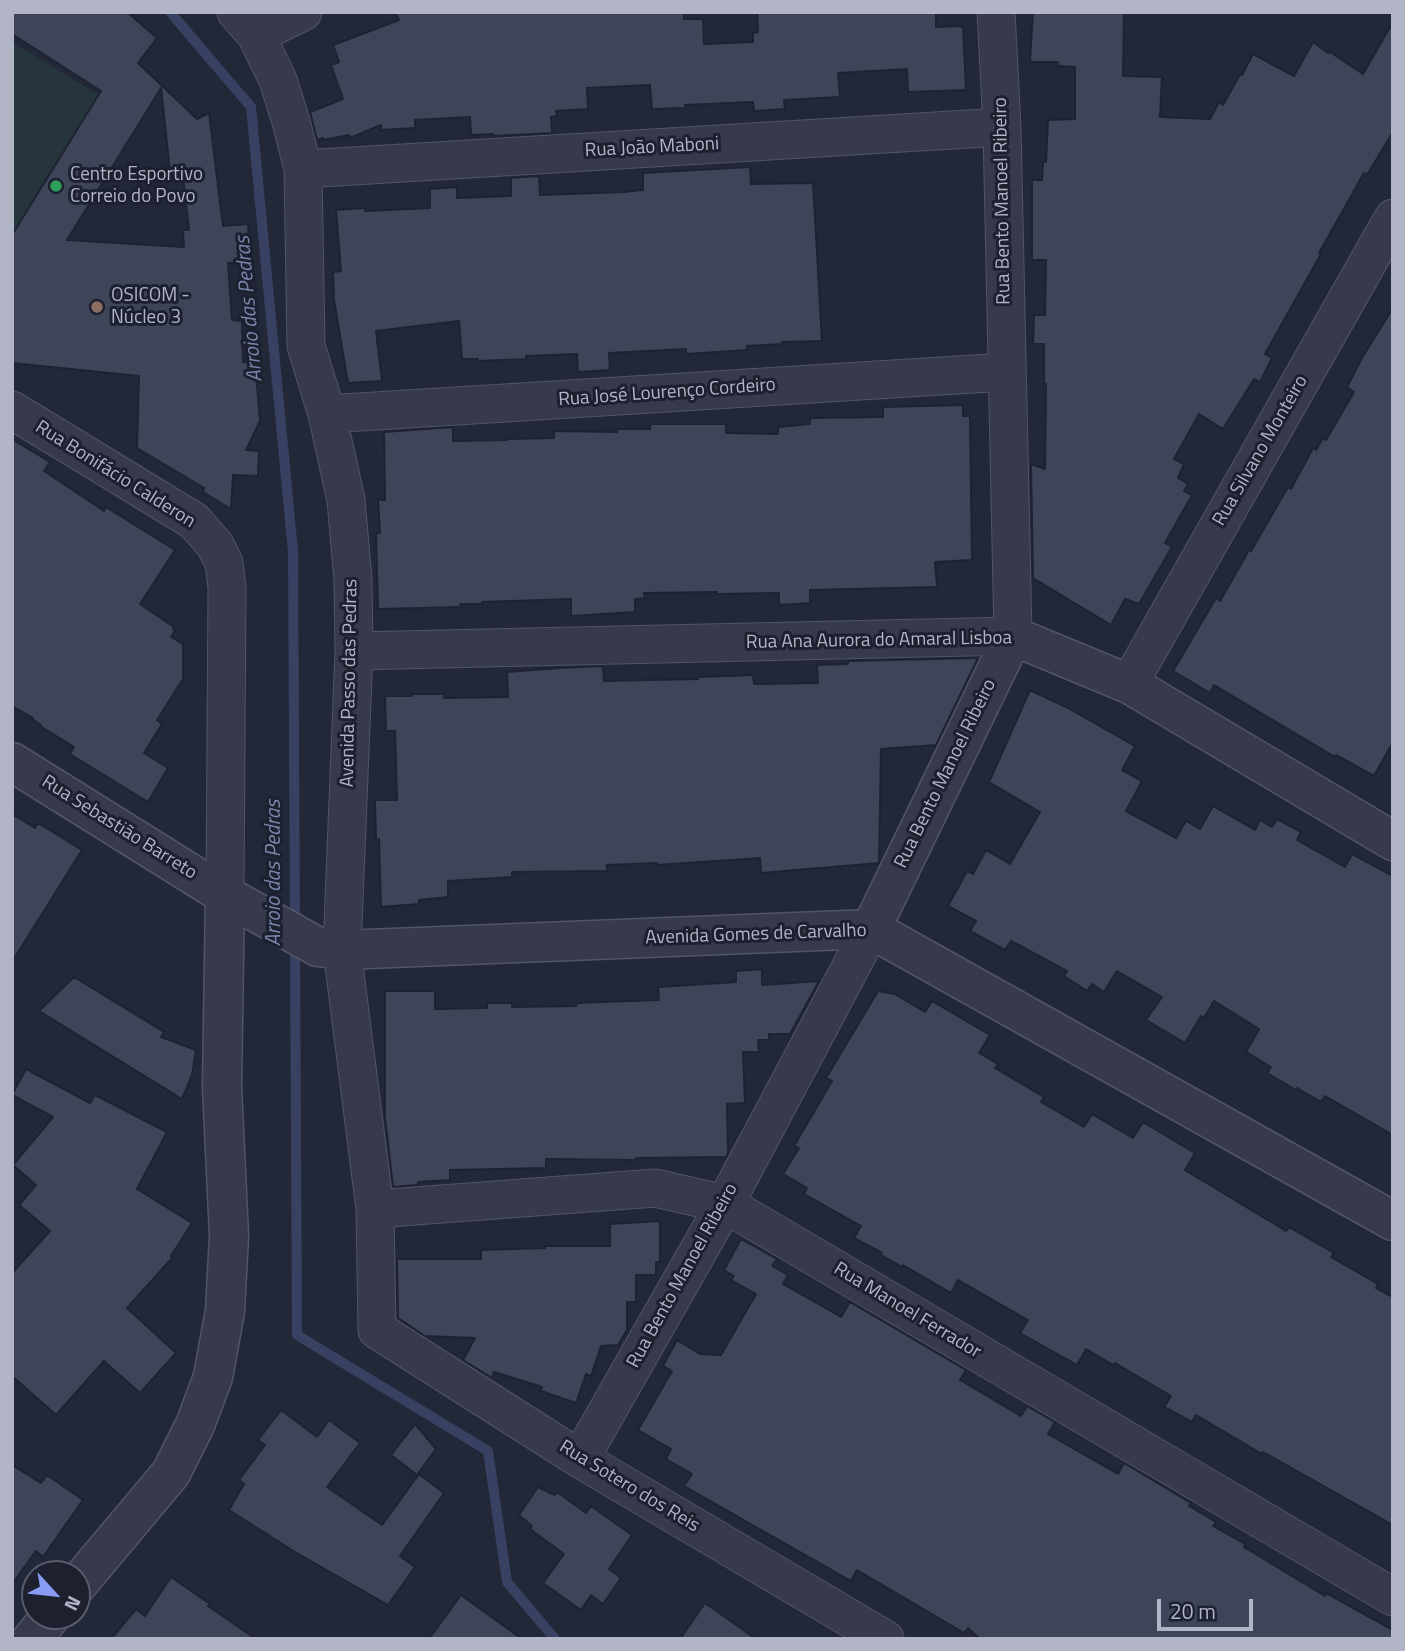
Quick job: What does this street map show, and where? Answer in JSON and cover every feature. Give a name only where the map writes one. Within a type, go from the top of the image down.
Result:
[{"type":"street","points":[[246,23],[303,12]]},
{"type":"street","name":"Rua Bento Manoel Ribeiro","points":[[580,1459],[725,1204],[871,929],[1013,636],[1002,127],[996,12]]},
{"type":"street","name":"Avenida Passo das Pedras","points":[[246,23],[278,80],[303,169],[306,346],[327,414],[346,500],[353,580],[354,651],[330,948],[375,1209],[377,1330]]},
{"type":"street","name":"Rua João Maboni","points":[[303,169],[1002,127]]},
{"type":"street","name":"Rua Silvano Monteiro","points":[[1129,684],[1393,218]]},
{"type":"street","name":"Rua José Lourenço Cordeiro","points":[[327,414],[1006,372]]},
{"type":"street","name":"Rua Bonifácio Calderon","points":[[12,410],[194,521],[215,545],[224,563],[227,587],[225,895]]},
{"type":"street","name":"Rua Ana Aurora do Amaral Lisboa","points":[[354,651],[1013,636],[1129,684],[1393,841]]},
{"type":"street","name":"Rua Sebastião Barreto","points":[[12,762],[225,895]]},
{"type":"street","points":[[91,1568],[171,1473],[195,1425],[213,1377],[225,1311],[229,1236],[222,1087],[225,895],[277,924],[330,948]]},
{"type":"street","name":"Avenida Gomes de Carvalho","points":[[330,948],[871,929],[1393,1221]]},
{"type":"street","name":"Rua Manoel Ferrador","points":[[375,1209],[655,1188],[725,1204],[1393,1597]]},
{"type":"street","name":"Rua Sotero dos Reis","points":[[377,1330],[580,1459],[885,1639]]},
{"type":"shaded area","points":[[12,42],[99,95],[12,243]]},
{"type":"building","points":[[12,12],[127,12],[157,38],[138,63],[197,119],[209,113],[223,226],[248,224],[250,262],[228,263],[232,320],[242,321],[243,362],[255,362],[260,421],[246,450],[259,451],[258,476],[233,475],[231,509],[203,492],[204,488],[137,448],[139,376],[12,363],[12,235],[101,91],[12,34]],"holes":[[[161,88],[171,180],[183,178],[189,230],[183,230],[184,247],[67,240]]]},
{"type":"building","points":[[395,12],[684,12],[684,19],[703,19],[704,44],[753,42],[753,33],[758,32],[757,12],[936,12],[936,27],[963,26],[966,90],[908,92],[907,69],[838,73],[840,97],[784,100],[785,109],[754,111],[753,102],[652,109],[650,85],[587,88],[588,109],[556,111],[557,116],[551,117],[552,133],[471,135],[470,117],[415,120],[415,128],[381,130],[381,125],[350,138],[349,135],[317,140],[310,112],[343,99],[331,65],[339,62],[333,45],[399,20]]},
{"type":"building","points":[[1033,12],[1124,12],[1123,76],[1162,77],[1160,117],[1210,119],[1219,102],[1223,105],[1253,54],[1294,76],[1313,42],[1363,74],[1393,22],[1393,132],[1367,175],[1364,173],[1265,354],[1272,358],[1260,382],[1254,379],[1223,429],[1199,414],[1174,459],[1184,464],[1178,478],[1188,484],[1184,491],[1192,495],[1165,543],[1172,547],[1139,604],[1125,599],[1111,625],[1033,578],[1031,464],[1045,469],[1046,384],[1044,344],[1033,344],[1034,315],[1045,315],[1046,260],[1032,260],[1032,180],[1042,180],[1043,162],[1046,162],[1048,120],[1075,119],[1075,67],[1058,66],[1058,62],[1030,62]]},
{"type":"building","points":[[750,167],[751,184],[813,183],[822,341],[782,342],[747,346],[747,350],[686,354],[686,349],[609,353],[610,370],[578,372],[577,354],[526,356],[526,359],[462,359],[459,321],[376,331],[382,381],[348,383],[334,300],[333,272],[341,271],[336,210],[430,208],[430,189],[457,187],[457,198],[511,196],[511,178],[539,176],[540,195],[623,192],[643,190],[643,173]]},
{"type":"building","points":[[1393,308],[1393,742],[1374,776],[1336,755],[1335,757],[1214,685],[1210,693],[1173,671],[1216,598],[1220,601],[1288,487],[1291,489],[1313,448],[1316,450],[1323,438],[1326,440],[1354,392],[1347,387]]},
{"type":"building","points":[[963,405],[963,416],[970,416],[972,560],[935,562],[937,587],[810,590],[810,603],[779,605],[779,593],[644,593],[645,598],[635,599],[635,612],[571,616],[571,599],[482,602],[460,604],[461,607],[378,609],[376,533],[380,533],[378,500],[385,500],[384,432],[453,427],[453,441],[507,440],[554,438],[554,431],[617,432],[617,429],[650,429],[650,424],[726,424],[726,433],[778,434],[778,427],[810,424],[810,418],[883,417],[883,407]]},
{"type":"building","points":[[12,439],[50,462],[44,471],[104,511],[106,507],[175,550],[140,604],[174,627],[175,631],[171,637],[183,644],[183,679],[157,720],[162,724],[144,753],[168,768],[148,802],[70,754],[74,747],[12,706]]},
{"type":"building","points":[[978,658],[936,745],[881,749],[879,863],[761,873],[760,858],[657,865],[607,865],[607,871],[512,872],[512,877],[448,881],[448,897],[419,900],[419,904],[381,907],[375,800],[397,800],[395,731],[386,731],[385,696],[444,694],[444,698],[508,697],[507,672],[560,668],[603,666],[604,681],[753,675],[754,684],[818,683],[817,665],[848,664],[848,661]]},
{"type":"building","points":[[1030,690],[1135,746],[1122,770],[1142,781],[1126,811],[1176,838],[1186,821],[1200,829],[1213,806],[1255,830],[1260,820],[1272,827],[1277,819],[1301,832],[1297,840],[1345,867],[1352,854],[1393,876],[1393,1135],[1325,1096],[1321,1102],[1267,1073],[1271,1067],[1246,1052],[1259,1029],[1214,1001],[1204,1018],[1201,1016],[1185,1043],[1146,1020],[1162,997],[1117,971],[1104,992],[1092,984],[1087,991],[1064,976],[1067,971],[1011,941],[1005,950],[970,931],[976,921],[948,906],[967,871],[973,874],[986,850],[1010,864],[1040,812],[989,782]]},
{"type":"building","points":[[12,814],[35,828],[38,823],[82,850],[12,962]]},
{"type":"building","points":[[762,969],[762,985],[819,981],[790,1034],[769,1034],[769,1040],[758,1040],[759,1052],[743,1052],[745,1103],[727,1104],[726,1157],[546,1159],[546,1168],[450,1170],[450,1180],[393,1187],[385,1117],[385,991],[435,991],[435,1009],[487,1008],[487,1003],[512,1003],[512,1007],[576,1006],[576,1003],[659,1000],[658,987],[736,982],[736,971]]},
{"type":"building","points":[[74,977],[164,1032],[161,1037],[196,1050],[192,1075],[182,1099],[39,1011]]},
{"type":"building","points":[[878,991],[895,994],[925,1012],[932,1001],[990,1035],[979,1053],[998,1064],[995,1068],[1044,1097],[1041,1102],[1084,1127],[1092,1114],[1133,1138],[1143,1122],[1195,1153],[1185,1170],[1286,1231],[1289,1227],[1334,1253],[1331,1257],[1378,1284],[1376,1288],[1393,1297],[1393,1525],[1196,1415],[1192,1422],[1164,1407],[1171,1396],[1115,1363],[1113,1365],[1086,1349],[1077,1365],[1020,1333],[1028,1320],[958,1280],[951,1293],[881,1255],[882,1253],[854,1238],[861,1226],[804,1194],[807,1188],[783,1174],[799,1148],[794,1146],[832,1081],[826,1078]]},
{"type":"building","points":[[26,1069],[90,1103],[95,1095],[167,1132],[137,1189],[192,1223],[171,1256],[173,1257],[127,1308],[176,1353],[140,1393],[104,1361],[56,1415],[12,1376],[12,1273],[50,1231],[19,1205],[36,1185],[13,1165],[53,1117],[12,1095]]},
{"type":"building","points":[[660,1221],[660,1262],[656,1262],[656,1275],[636,1275],[636,1302],[627,1302],[627,1330],[618,1345],[601,1346],[591,1376],[586,1374],[576,1403],[541,1391],[542,1387],[494,1372],[492,1378],[463,1360],[475,1338],[425,1336],[398,1318],[397,1259],[481,1259],[481,1250],[610,1246],[610,1224]]},
{"type":"building","points":[[741,1239],[777,1259],[772,1266],[788,1275],[783,1284],[841,1317],[850,1302],[966,1370],[960,1380],[1021,1416],[1027,1406],[1055,1422],[1048,1434],[1118,1474],[1124,1463],[1191,1503],[1189,1506],[1216,1522],[1213,1526],[1245,1544],[1244,1547],[1325,1596],[1326,1593],[1393,1630],[1393,1639],[980,1639],[968,1628],[964,1633],[857,1570],[851,1581],[684,1486],[692,1474],[666,1459],[671,1449],[638,1430],[672,1371],[663,1366],[677,1340],[700,1354],[721,1355],[756,1294],[731,1280],[734,1276],[724,1270]]},
{"type":"building","points":[[281,1410],[317,1437],[329,1420],[360,1443],[327,1487],[382,1525],[419,1474],[444,1493],[400,1556],[415,1567],[388,1605],[295,1552],[229,1510],[244,1484],[239,1480],[265,1445],[258,1440]]},
{"type":"building","points":[[415,1424],[436,1449],[417,1475],[391,1455]]},
{"type":"building","points":[[12,1465],[41,1483],[47,1475],[83,1500],[43,1557],[36,1551],[29,1560],[21,1560],[21,1572],[12,1584]]},
{"type":"building","points":[[538,1487],[555,1495],[557,1492],[586,1513],[591,1506],[632,1535],[609,1569],[621,1578],[603,1604],[591,1595],[581,1610],[543,1583],[564,1554],[530,1529],[532,1526],[519,1515]]},
{"type":"building","points":[[171,1577],[256,1639],[111,1639],[136,1609],[145,1616]]},
{"type":"building","points":[[461,1595],[522,1639],[429,1639]]},
{"type":"building","points":[[705,1603],[756,1639],[680,1639]]},
{"type":"waterway","name":"Arroio das Pedras","points":[[170,12],[251,107],[293,552],[295,925]]},
{"type":"waterway","name":"Arroio das Pedras","points":[[295,944],[297,1335],[488,1451],[507,1582],[555,1639]]},
{"type":"place","name":"Centro Esportivo Correio do Povo","points":[[56,186]]},
{"type":"place","name":"OSICOM - Núcleo 3","points":[[97,307]]}]
